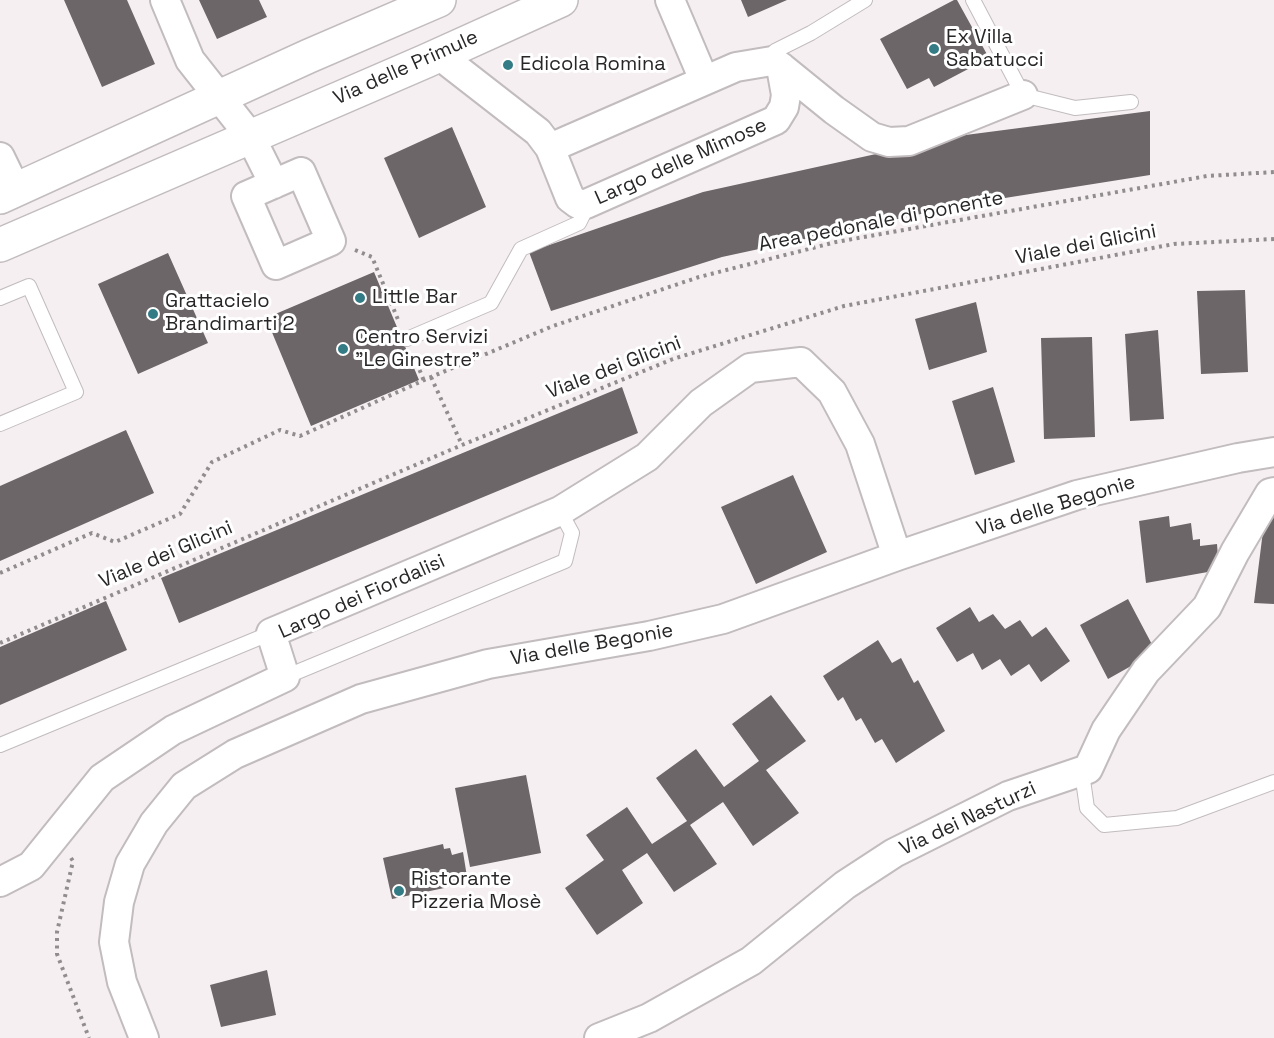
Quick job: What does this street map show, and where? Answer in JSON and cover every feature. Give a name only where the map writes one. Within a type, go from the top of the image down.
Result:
[{"type":"main road","points":[[8,194],[309,56],[439,0]]},
{"type":"main road","name":"Via delle Primule","points":[[0,245],[561,0]]},
{"type":"street","points":[[165,0],[190,60],[250,136],[274,184]]},
{"type":"street","points":[[670,0],[704,80]]},
{"type":"street","name":"Largo delle Mimose","points":[[439,55],[538,132],[550,148],[570,198],[578,204],[586,204],[794,111],[826,103]]},
{"type":"street","points":[[550,148],[736,67],[776,64],[872,136],[889,142],[909,141],[1023,95]]},
{"type":"street","name":"Largo delle Mimose","points":[[776,64],[786,95],[784,107],[776,120]]},
{"type":"street","points":[[0,157],[8,194]]},
{"type":"street","name":"Largo dei Fiordalisi","points":[[285,677],[271,633],[560,512],[647,457],[701,403],[750,368],[801,362],[831,392],[860,444],[897,556]]},
{"type":"street","name":"Via delle Begonie","points":[[144,1038],[122,982],[114,942],[118,902],[130,864],[154,823],[184,786],[234,754],[360,699],[488,664],[649,636],[723,619],[897,556],[1077,495],[1238,458],[1274,452]]},
{"type":"street","points":[[1088,769],[1106,730],[1146,671],[1207,607],[1241,542],[1270,493],[1274,492]]},
{"type":"street","points":[[0,882],[31,866],[102,778],[173,730],[285,677]]},
{"type":"street","name":"Via dei Nasturzi","points":[[599,1038],[650,1018],[751,961],[844,885],[894,853],[1008,796],[1088,769]]},
{"type":"lane","points":[[776,64],[775,51],[811,33],[865,0]]},
{"type":"lane","points":[[973,0],[1023,95],[1075,108],[1131,102]]},
{"type":"lane","points":[[407,339],[491,303],[521,249],[579,223],[586,204]]},
{"type":"lane","points":[[0,298],[29,286],[76,392],[0,424]]},
{"type":"lane","points":[[285,677],[565,561],[573,533],[560,512]]},
{"type":"lane","points":[[0,745],[271,633]]},
{"type":"lane","points":[[1088,769],[1083,780],[1088,808],[1104,825],[1177,818],[1274,783]]},
{"type":"path","name":"Area pedonale di ponente","points":[[0,573],[92,533],[115,542],[180,514],[212,462],[280,430],[300,436],[431,377],[553,326],[676,284],[836,242],[1207,176],[1274,172]]},
{"type":"path","name":"Viale dei Glicini","points":[[0,643],[462,445],[673,359],[844,306],[1174,244],[1274,239]]},
{"type":"path","points":[[431,377],[462,445]]},
{"type":"path","points":[[56,835],[73,861],[57,932],[57,954],[89,1038]]},
{"type":"building","points":[[64,0],[127,0],[155,64],[102,87]]},
{"type":"building","points":[[199,0],[259,0],[267,17],[217,39]]},
{"type":"building","points":[[741,0],[787,0],[748,17]]},
{"type":"building","name":"Ex Villa Sabatucci","points":[[957,0],[989,58],[934,87],[929,78],[907,89],[880,39]]},
{"type":"building","points":[[1150,111],[1150,175],[967,204],[722,257],[551,311],[529,252],[703,192],[958,136]]},
{"type":"building","points":[[452,127],[486,207],[419,238],[384,158]]},
{"type":"building","name":"Grattacielo Brandimarti 2","points":[[168,253],[208,343],[138,374],[98,284]]},
{"type":"building","name":"Centro Servizi \"Le Ginestre\"","points":[[374,272],[419,380],[311,426],[266,318]]},
{"type":"building","points":[[1245,290],[1248,372],[1201,374],[1197,291]]},
{"type":"building","points":[[976,302],[987,352],[929,370],[915,319]]},
{"type":"building","points":[[1158,330],[1164,419],[1130,421],[1125,334]]},
{"type":"building","points":[[1092,337],[1095,437],[1044,439],[1041,338]]},
{"type":"building","points":[[622,387],[638,433],[179,623],[161,578]]},
{"type":"building","points":[[993,387],[1015,462],[975,475],[952,401]]},
{"type":"building","points":[[126,430],[154,493],[0,561],[0,486]]},
{"type":"building","points":[[793,475],[827,552],[756,584],[721,507]]},
{"type":"building","points":[[1266,507],[1274,507],[1274,604],[1254,603]]},
{"type":"building","points":[[1169,516],[1170,527],[1191,523],[1193,540],[1200,539],[1200,546],[1217,544],[1219,570],[1146,583],[1139,521]]},
{"type":"building","points":[[1128,599],[1156,652],[1108,679],[1080,625]]},
{"type":"building","points":[[106,601],[127,650],[0,705],[0,647]]},
{"type":"building","points":[[970,607],[979,622],[993,614],[1005,629],[1020,620],[1032,637],[1046,627],[1070,661],[1041,682],[1029,664],[1011,676],[1000,659],[982,670],[973,653],[957,662],[936,628]]},
{"type":"building","points":[[878,640],[892,663],[901,658],[914,683],[918,680],[945,731],[896,763],[882,739],[875,743],[861,718],[856,721],[843,697],[838,701],[823,676]]},
{"type":"building","points":[[771,695],[806,741],[766,770],[799,813],[753,846],[723,802],[690,825],[717,864],[674,892],[647,853],[622,870],[643,903],[597,935],[565,888],[604,860],[586,835],[627,807],[652,844],[687,821],[656,778],[696,749],[724,787],[759,761],[732,724]]},
{"type":"building","points":[[526,775],[541,853],[470,867],[455,788]]},
{"type":"building","points":[[443,844],[444,849],[450,848],[452,855],[463,852],[468,883],[392,899],[383,858]]},
{"type":"building","points":[[267,970],[276,1015],[221,1027],[210,985]]},
{"type":"place","name":"Ex Villa Sabatucci","points":[[934,49]]},
{"type":"place","name":"Edicola Romina","points":[[508,65]]},
{"type":"place","name":"Little Bar","points":[[360,298]]},
{"type":"place","name":"Grattacielo Brandimarti 2","points":[[153,314]]},
{"type":"place","name":"Centro Servizi \"Le Ginestre\"","points":[[343,349]]},
{"type":"place","name":"Ristorante Pizzeria Mosè","points":[[399,891]]}]
